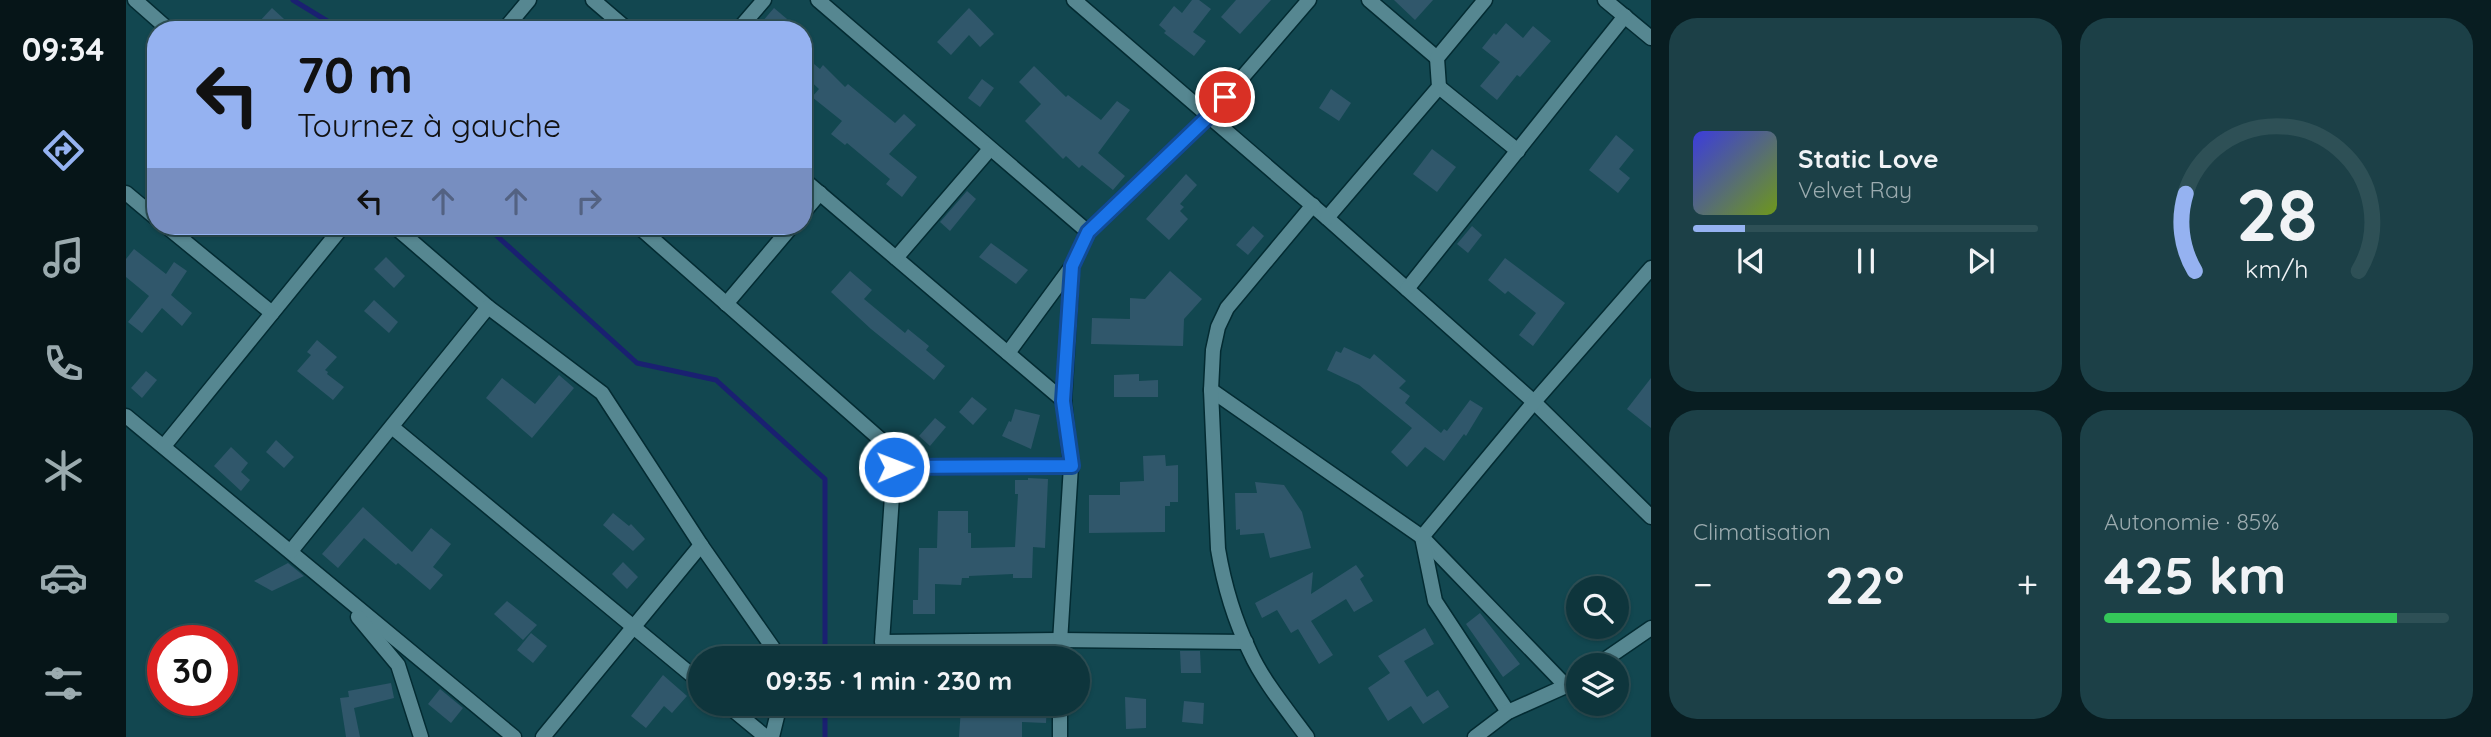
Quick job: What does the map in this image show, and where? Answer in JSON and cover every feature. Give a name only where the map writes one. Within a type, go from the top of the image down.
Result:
[{"type":"street","points":[[135,0],[159,21]]},
{"type":"street","points":[[512,21],[529,0]]},
{"type":"street","points":[[593,0],[618,21]]},
{"type":"street","points":[[746,21],[764,0]]},
{"type":"street","points":[[818,0],[1088,232]]},
{"type":"street","points":[[1074,0],[1408,289],[1534,402],[1651,515]]},
{"type":"street","points":[[1369,0],[1437,58]]},
{"type":"street","points":[[1327,218],[1439,87],[1437,58],[1485,0]]},
{"type":"street","points":[[1605,0],[1649,32]]},
{"type":"street","points":[[1008,353],[1072,266],[1088,232],[1209,116],[1303,2]]},
{"type":"street","points":[[1408,289],[1625,16]]},
{"type":"street","points":[[1439,87],[1518,151]]},
{"type":"street","points":[[896,258],[990,149]]},
{"type":"street","points":[[812,186],[1063,401]]},
{"type":"street","points":[[126,193],[147,210]]},
{"type":"street","points":[[812,202],[820,193]]},
{"type":"street","points":[[1307,737],[1251,654],[1231,606],[1222,575],[1211,390],[1213,350],[1218,327],[1227,308],[1312,205]]},
{"type":"street","points":[[177,235],[272,313]]},
{"type":"street","points":[[164,446],[335,235]]},
{"type":"street","points":[[404,235],[488,307],[602,393],[701,545],[772,646]]},
{"type":"street","points":[[648,235],[889,447],[894,467],[882,642],[1246,642]]},
{"type":"street","points":[[726,303],[784,235]]},
{"type":"street","points":[[1058,646],[1072,466],[1063,401],[1072,266]]},
{"type":"street","points":[[1422,537],[1534,402],[1651,268]]},
{"type":"street","points":[[291,551],[488,307]]},
{"type":"street","points":[[1211,390],[1422,537],[1566,686],[1508,712],[1475,737]]},
{"type":"street","points":[[126,416],[514,737]]},
{"type":"street","points":[[392,427],[688,672]]},
{"type":"street","points":[[894,467],[1072,466]]},
{"type":"street","points":[[1422,537],[1435,601],[1508,712]]},
{"type":"street","points":[[543,737],[701,545]]},
{"type":"street","points":[[322,577],[398,664],[421,737]]},
{"type":"street","points":[[1615,653],[1651,628]]},
{"type":"street","points":[[741,716],[766,737]]},
{"type":"street","points":[[772,737],[777,716]]},
{"type":"street","points":[[1060,716],[1060,737]]},
{"type":"building","points":[[1192,0],[1199,0],[1211,9],[1193,32],[1206,41],[1194,56],[1164,33],[1166,31],[1159,25],[1174,6],[1182,13]]},
{"type":"building","points":[[1236,0],[1271,0],[1240,34],[1221,17]]},
{"type":"building","points":[[1394,0],[1433,0],[1415,20]]},
{"type":"building","points":[[272,8],[286,21],[260,21]]},
{"type":"building","points":[[774,8],[787,19],[785,21],[763,21]]},
{"type":"building","points":[[969,8],[994,34],[980,47],[969,35],[951,55],[937,42]]},
{"type":"building","points":[[1506,23],[1523,38],[1533,26],[1551,41],[1520,77],[1517,75],[1497,100],[1480,86],[1500,62],[1482,48]]},
{"type":"building","points":[[814,64],[820,69],[823,65],[845,87],[848,84],[895,123],[904,114],[916,125],[889,154],[917,177],[902,197],[886,184],[890,179],[847,143],[845,145],[831,134],[842,121],[812,97],[819,89],[812,82]]},
{"type":"building","points":[[1034,66],[1066,97],[1068,95],[1101,120],[1117,101],[1130,110],[1098,153],[1125,176],[1113,190],[1082,165],[1079,168],[1066,156],[1063,159],[1025,121],[1041,104],[1019,82]]},
{"type":"building","points":[[982,79],[994,88],[980,107],[968,98]]},
{"type":"building","points":[[1331,89],[1351,103],[1339,121],[1319,108]]},
{"type":"building","points":[[1616,135],[1634,150],[1619,169],[1630,178],[1618,193],[1589,170]]},
{"type":"building","points":[[1432,149],[1456,167],[1437,192],[1413,174]]},
{"type":"building","points":[[1186,174],[1197,185],[1180,204],[1184,207],[1180,211],[1188,219],[1169,240],[1146,219]]},
{"type":"building","points":[[967,191],[976,199],[950,231],[940,222]]},
{"type":"building","points":[[1253,226],[1264,236],[1248,255],[1236,245]]},
{"type":"building","points":[[1472,226],[1482,235],[1468,253],[1457,244]]},
{"type":"building","points":[[991,243],[1028,270],[1016,284],[979,257]]},
{"type":"building","points":[[134,249],[166,274],[174,262],[187,271],[171,295],[192,313],[182,326],[162,308],[142,333],[128,322],[149,296],[126,277],[126,259]]},
{"type":"building","points":[[386,257],[405,276],[394,288],[374,269]]},
{"type":"building","points":[[1505,258],[1565,303],[1533,346],[1519,335],[1536,313],[1508,291],[1505,294],[1488,280]]},
{"type":"building","points":[[850,271],[872,290],[864,299],[905,333],[908,329],[929,346],[926,350],[945,366],[934,380],[871,329],[831,292]]},
{"type":"building","points":[[1170,271],[1202,299],[1184,319],[1183,346],[1091,344],[1092,318],[1130,319],[1130,298],[1145,299]]},
{"type":"building","points":[[374,300],[398,322],[389,333],[364,311]]},
{"type":"building","points":[[317,340],[337,357],[325,370],[344,387],[333,400],[297,371],[311,355],[307,352]]},
{"type":"building","points":[[1344,347],[1370,359],[1374,354],[1406,381],[1399,388],[1410,396],[1405,403],[1441,433],[1444,429],[1447,431],[1470,400],[1483,408],[1466,436],[1464,434],[1444,461],[1425,447],[1407,467],[1391,452],[1412,428],[1359,385],[1327,370],[1336,351],[1341,353]]},
{"type":"building","points":[[146,371],[157,380],[142,398],[131,388]]},
{"type":"building","points":[[1139,374],[1139,381],[1158,380],[1158,397],[1114,397],[1114,375]]},
{"type":"building","points":[[559,375],[574,388],[532,438],[486,398],[502,378],[535,404]]},
{"type":"building","points":[[1651,378],[1651,428],[1627,409]]},
{"type":"building","points":[[972,397],[987,409],[973,425],[959,412]]},
{"type":"building","points":[[1015,409],[1040,415],[1031,449],[1002,436]]},
{"type":"building","points":[[935,418],[946,427],[930,446],[919,436]]},
{"type":"building","points":[[276,440],[294,457],[284,468],[266,452]]},
{"type":"building","points":[[231,447],[248,463],[241,472],[250,480],[241,491],[214,466]]},
{"type":"building","points":[[1165,455],[1166,466],[1178,465],[1178,502],[1170,502],[1170,506],[1165,506],[1165,532],[1089,533],[1089,495],[1120,495],[1120,482],[1144,481],[1143,456]]},
{"type":"building","points":[[1048,479],[1045,548],[1033,547],[1032,578],[1013,578],[1013,574],[969,576],[962,578],[961,585],[935,584],[935,614],[913,614],[913,600],[918,600],[919,548],[937,548],[938,511],[968,511],[971,548],[1015,547],[1018,494],[1015,494],[1015,480]]},
{"type":"building","points":[[1255,482],[1284,485],[1302,512],[1311,548],[1270,558],[1264,533],[1240,535],[1240,529],[1236,530],[1235,493],[1257,493]]},
{"type":"building","points":[[363,507],[412,552],[431,528],[451,544],[433,567],[443,575],[430,590],[364,538],[338,568],[322,554]]},
{"type":"building","points":[[613,513],[629,526],[631,524],[645,539],[633,551],[603,525]]},
{"type":"building","points":[[623,562],[638,577],[627,589],[612,574]]},
{"type":"building","points":[[288,563],[304,576],[272,591],[254,581]]},
{"type":"building","points":[[1356,565],[1364,576],[1360,579],[1373,601],[1354,612],[1346,599],[1311,621],[1333,655],[1319,664],[1298,629],[1291,633],[1277,610],[1262,618],[1255,603],[1313,572],[1311,594]]},
{"type":"building","points":[[507,601],[537,625],[523,640],[494,614]]},
{"type":"building","points":[[1480,613],[1520,664],[1503,677],[1466,624]]},
{"type":"building","points":[[1425,628],[1434,644],[1404,661],[1427,697],[1438,690],[1449,707],[1423,724],[1411,706],[1388,721],[1368,688],[1390,673],[1378,656]]},
{"type":"building","points":[[531,633],[547,646],[533,663],[517,650]]},
{"type":"building","points":[[1180,651],[1200,651],[1201,673],[1181,673]]},
{"type":"building","points":[[663,675],[687,696],[672,713],[664,706],[646,728],[631,716]]},
{"type":"building","points":[[391,683],[394,698],[354,708],[360,737],[346,737],[340,698],[349,697],[348,691]]},
{"type":"building","points":[[440,689],[463,708],[451,723],[428,704]]},
{"type":"building","points":[[1125,697],[1146,699],[1146,728],[1126,729]]},
{"type":"building","points":[[1184,701],[1204,703],[1203,724],[1182,722]]},
{"type":"building","points":[[960,716],[1046,716],[1046,723],[1022,722],[1022,737],[959,737]]},
{"type":"waterway","points":[[293,0],[327,21]]},
{"type":"waterway","points":[[496,235],[637,363],[716,380],[825,479],[825,646]]},
{"type":"waterway","points":[[825,716],[825,737]]},
{"type":"route","points":[[894,467],[1072,466],[1063,401],[1072,266],[1088,232],[1209,116],[1225,97]]}]
